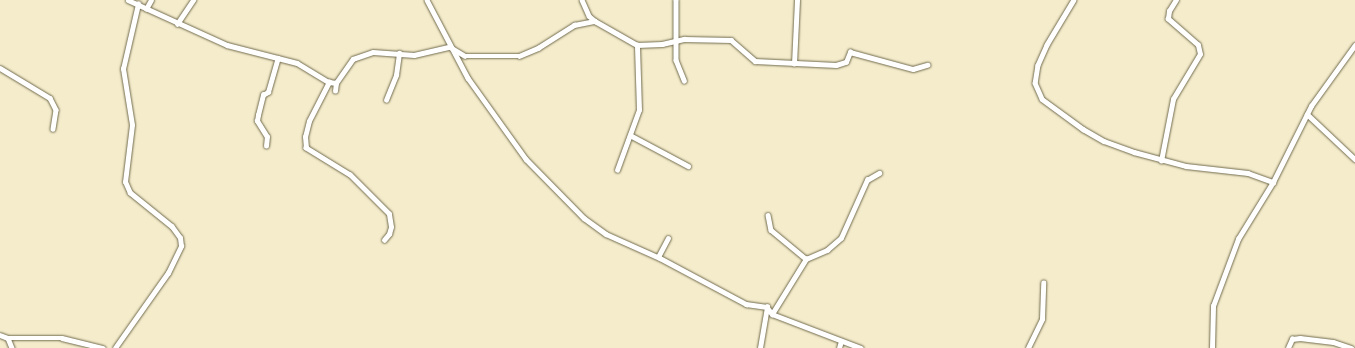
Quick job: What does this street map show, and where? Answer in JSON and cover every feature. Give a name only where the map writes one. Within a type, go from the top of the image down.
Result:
[{"type":"street","points":[[128,0],[177,24],[227,44],[297,63],[329,82],[336,83]]},
{"type":"street","points":[[146,9],[151,0]]},
{"type":"street","points":[[177,24],[193,0]]},
{"type":"street","points":[[427,0],[450,48],[468,78],[544,179],[584,218],[606,234],[658,257],[746,304],[767,307],[772,314],[861,348]]},
{"type":"street","points":[[582,0],[589,16],[595,21],[637,45],[662,44],[674,40],[731,40],[736,42],[749,58],[755,61],[794,64],[836,64],[846,62],[850,52],[913,69],[927,65]]},
{"type":"street","points":[[676,0],[674,40],[676,60],[684,80]]},
{"type":"street","points":[[794,64],[797,0]]},
{"type":"street","points":[[1074,0],[1047,45],[1038,65],[1036,90],[1042,99],[1066,118],[1097,137],[1161,161],[1186,166],[1239,171],[1273,182]]},
{"type":"street","points":[[1161,161],[1173,99],[1200,54],[1198,45],[1168,19],[1169,11],[1176,0]]},
{"type":"street","points":[[115,348],[168,273],[181,246],[180,238],[172,227],[130,193],[125,182],[132,125],[123,69],[138,4]]},
{"type":"street","points":[[335,91],[336,83],[346,67],[361,55],[373,52],[399,52],[414,55],[450,48],[465,56],[520,56],[538,48],[574,25],[595,21]]},
{"type":"street","points":[[617,170],[639,110],[637,45]]},
{"type":"street","points":[[1212,348],[1213,306],[1217,291],[1238,239],[1273,182],[1307,114],[1321,90],[1355,45]]},
{"type":"street","points":[[386,100],[396,75],[399,52]]},
{"type":"street","points":[[266,146],[267,137],[257,122],[263,95],[268,92],[278,58]]},
{"type":"street","points":[[0,68],[50,98],[56,110],[53,129]]},
{"type":"street","points":[[329,82],[309,121],[305,137],[306,148],[350,175],[389,214],[391,226],[389,234],[384,240]]},
{"type":"street","points":[[1307,114],[1355,159]]},
{"type":"street","points":[[630,135],[688,166]]},
{"type":"street","points":[[772,314],[806,259],[827,250],[841,238],[867,180],[879,174]]},
{"type":"street","points":[[768,215],[771,230],[806,259]]},
{"type":"street","points":[[658,257],[668,238]]},
{"type":"street","points":[[1028,348],[1042,319],[1042,283]]},
{"type":"street","points":[[760,348],[767,307]]},
{"type":"street","points":[[0,335],[8,338],[62,338],[103,348]]},
{"type":"street","points":[[8,338],[12,348]]},
{"type":"street","points":[[1288,348],[1295,338],[1334,342],[1351,348]]},
{"type":"street","points":[[839,348],[841,341]]}]
